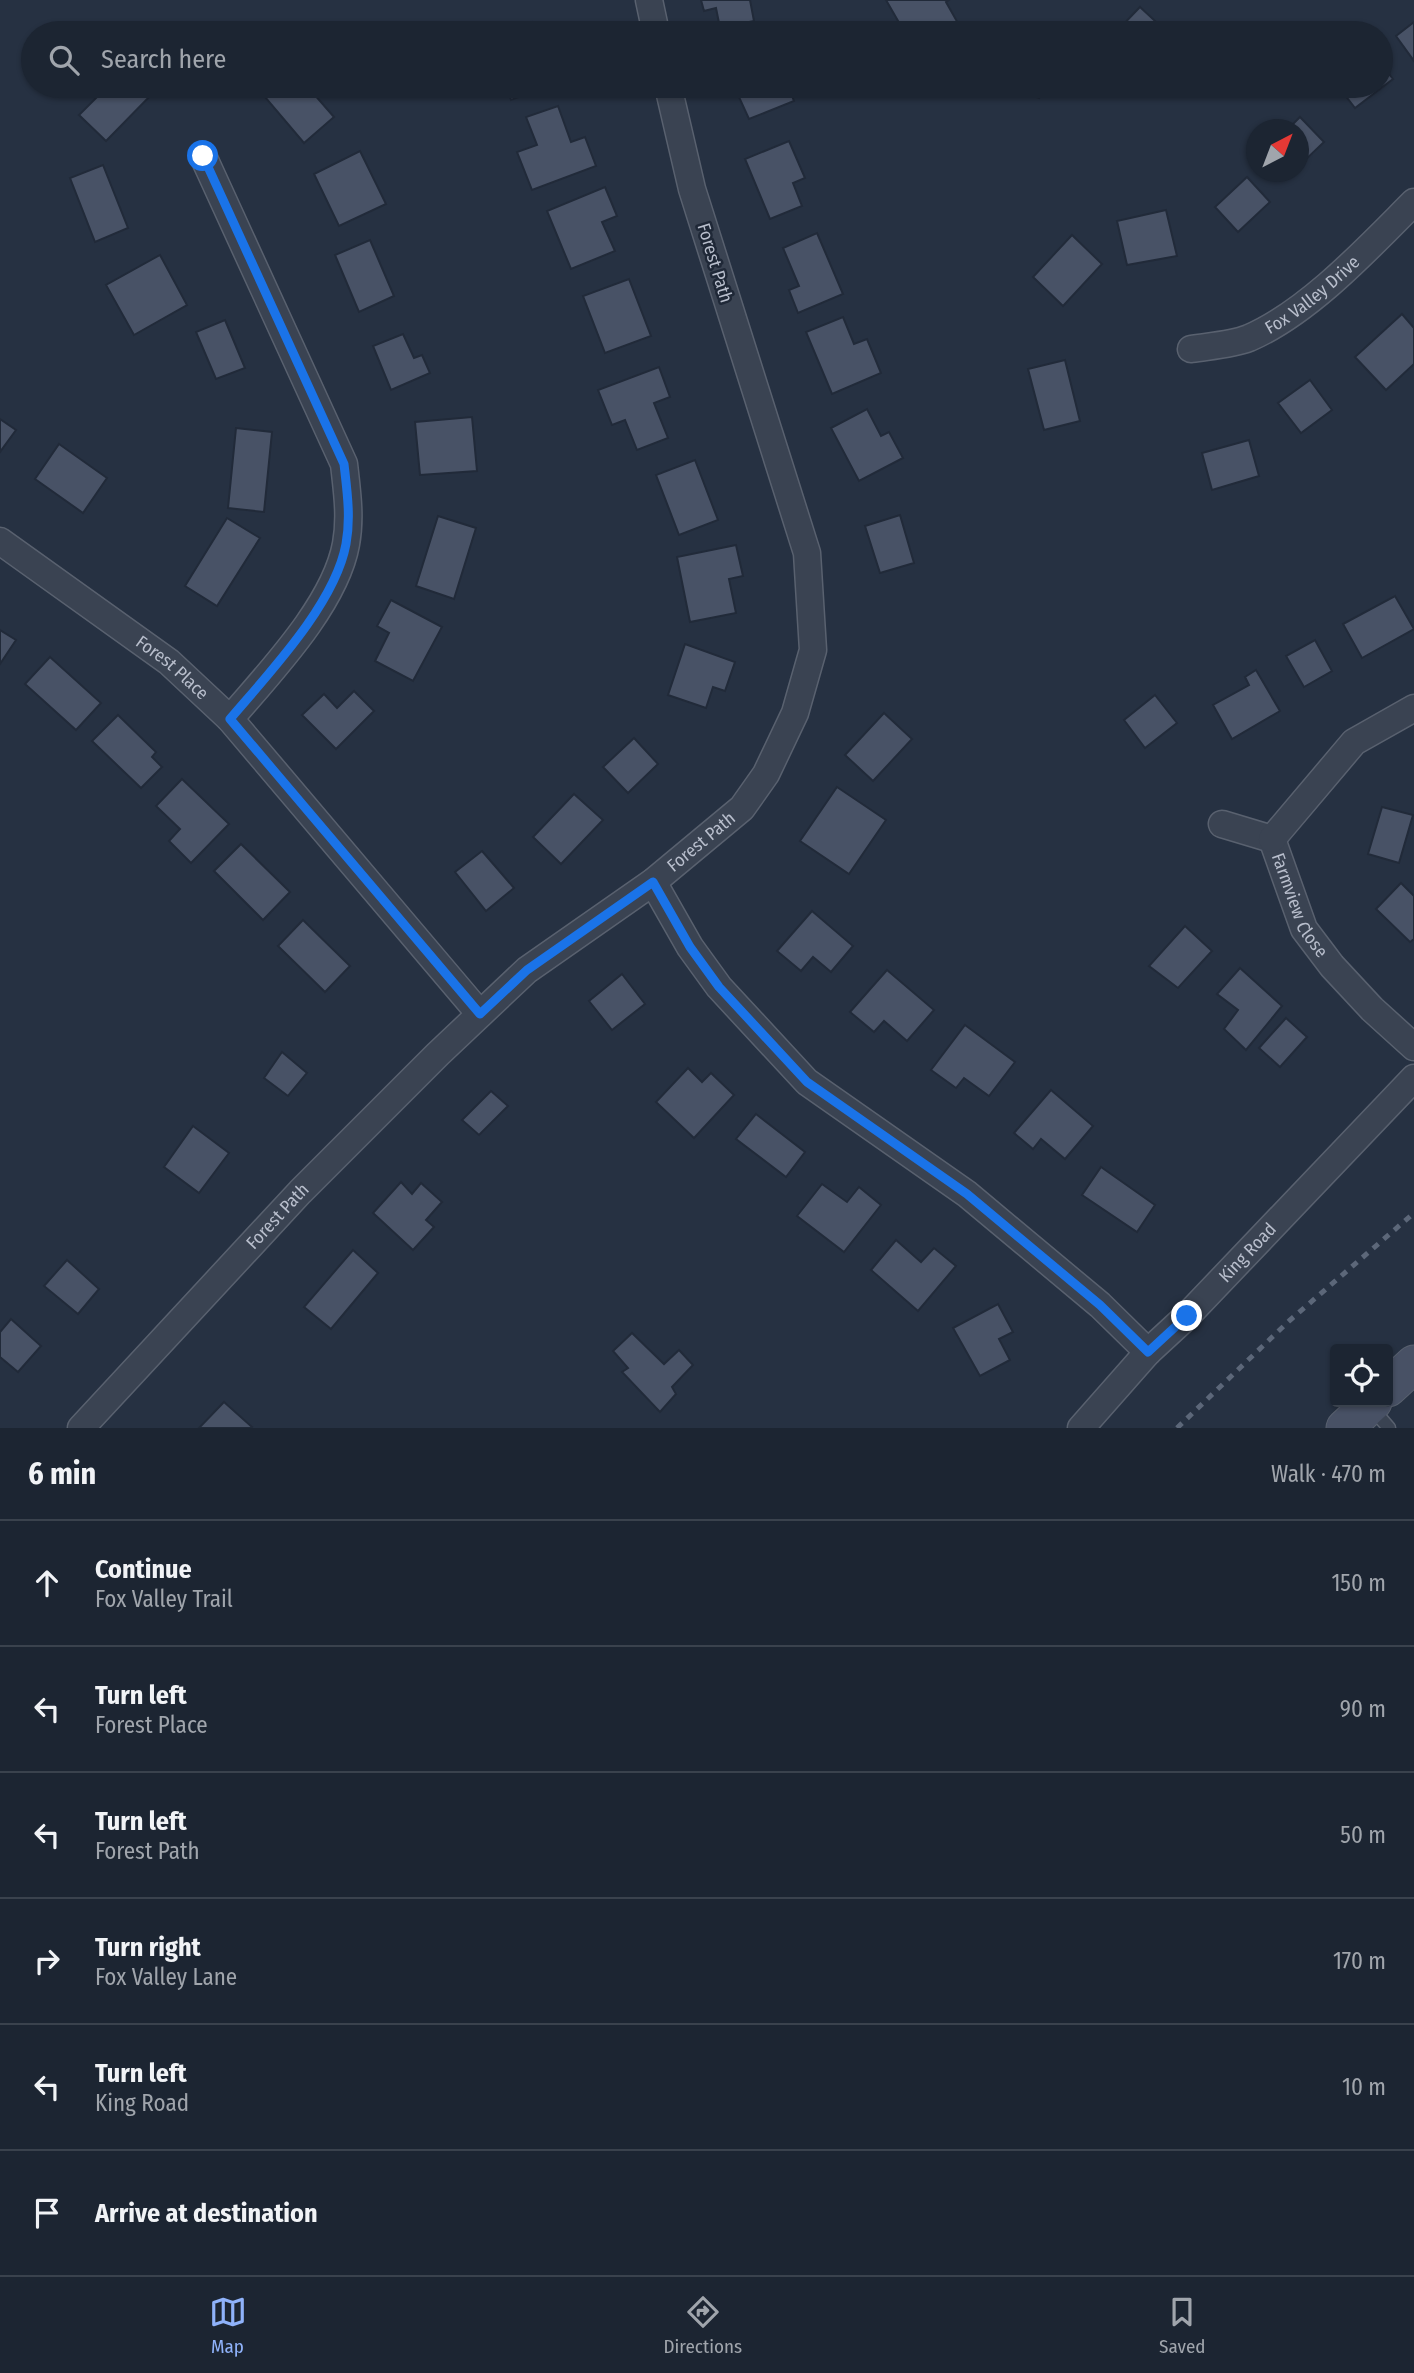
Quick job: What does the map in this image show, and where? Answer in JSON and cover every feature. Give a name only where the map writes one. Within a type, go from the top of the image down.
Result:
[{"type":"main road","points":[[1373,1410],[1414,1364]]},
{"type":"street","points":[[649,0],[653,21]]},
{"type":"street","name":"Forest Path","points":[[81,1428],[300,1192],[480,1014],[527,970],[653,882],[742,808],[766,774],[795,713],[813,650],[807,553],[692,189],[671,98]]},
{"type":"street","points":[[203,156],[344,464],[349,504],[346,545],[333,584],[285,654],[230,719]]},
{"type":"street","name":"Fox Valley Drive","points":[[1191,349],[1246,339],[1278,323],[1347,269],[1414,202]]},
{"type":"street","name":"Forest Place","points":[[0,541],[169,662],[230,719],[480,1014]]},
{"type":"street","name":"Farmview Close","points":[[1414,708],[1354,742],[1272,839],[1304,929],[1372,1009],[1414,1047]]},
{"type":"street","points":[[1222,824],[1272,839]]},
{"type":"street","points":[[653,882],[690,947],[719,987],[807,1082],[967,1194],[1100,1305],[1148,1352]]},
{"type":"street","name":"King Road","points":[[1081,1428],[1148,1352],[1187,1316],[1414,1079]]},
{"type":"building","points":[[701,0],[750,0],[754,21],[719,21],[716,8],[704,11]]},
{"type":"building","points":[[886,0],[949,0],[946,2],[957,21],[898,21]]},
{"type":"building","points":[[1140,7],[1155,21],[1127,21]]},
{"type":"building","points":[[1414,22],[1414,61],[1396,36]]},
{"type":"building","points":[[96,98],[148,98],[106,141],[79,115]]},
{"type":"building","points":[[266,98],[317,98],[334,117],[304,143]]},
{"type":"building","points":[[739,98],[793,98],[794,101],[749,119]]},
{"type":"building","points":[[1347,98],[1368,98],[1355,108]]},
{"type":"building","points":[[558,106],[571,142],[585,137],[596,166],[532,190],[517,152],[537,145],[526,117]]},
{"type":"building","points":[[1309,126],[1324,142],[1309,156]]},
{"type":"building","points":[[789,141],[805,178],[793,183],[802,206],[770,219],[745,159]]},
{"type":"building","points":[[360,151],[386,204],[339,226],[314,174]]},
{"type":"building","points":[[103,165],[128,228],[95,242],[70,178]]},
{"type":"building","points":[[1246,178],[1246,182],[1252,182],[1270,202],[1238,232],[1215,207]]},
{"type":"building","points":[[605,187],[617,216],[602,222],[615,251],[571,269],[547,211]]},
{"type":"building","points":[[1166,210],[1177,256],[1127,265],[1117,221]]},
{"type":"building","points":[[817,233],[843,294],[798,313],[789,290],[799,286],[783,248]]},
{"type":"building","points":[[1072,235],[1102,264],[1063,306],[1033,277]]},
{"type":"building","points":[[370,240],[394,296],[359,312],[335,255]]},
{"type":"building","points":[[160,255],[187,305],[134,335],[106,285]]},
{"type":"building","points":[[629,279],[651,336],[605,353],[583,296]]},
{"type":"building","points":[[1402,314],[1414,328],[1414,364],[1386,390],[1355,357]]},
{"type":"building","points":[[843,317],[854,344],[867,339],[881,373],[832,394],[806,332]]},
{"type":"building","points":[[225,320],[245,368],[216,379],[196,332]]},
{"type":"building","points":[[403,334],[414,358],[422,355],[430,373],[391,390],[373,346]]},
{"type":"building","points":[[1065,360],[1080,421],[1044,430],[1028,369]]},
{"type":"building","points":[[659,367],[670,397],[654,403],[668,438],[637,450],[625,420],[612,425],[598,390]]},
{"type":"building","points":[[1310,380],[1332,410],[1301,433],[1278,403]]},
{"type":"building","points":[[867,409],[881,436],[889,432],[903,458],[859,481],[831,428]]},
{"type":"building","points":[[472,417],[477,471],[420,475],[415,422]]},
{"type":"building","points":[[0,419],[16,430],[0,452]]},
{"type":"building","points":[[236,428],[272,432],[264,512],[228,508]]},
{"type":"building","points":[[1249,440],[1259,476],[1212,490],[1202,453]]},
{"type":"building","points":[[59,444],[107,478],[83,513],[35,479]]},
{"type":"building","points":[[695,460],[718,520],[679,535],[656,475]]},
{"type":"building","points":[[900,515],[914,563],[880,573],[865,526]]},
{"type":"building","points":[[438,516],[476,528],[454,599],[416,586]]},
{"type":"building","points":[[227,518],[260,538],[217,606],[185,586]]},
{"type":"building","points":[[736,545],[743,576],[729,579],[736,613],[690,622],[677,557]]},
{"type":"building","points":[[1395,596],[1414,629],[1362,658],[1343,624]]},
{"type":"building","points":[[391,600],[442,627],[413,681],[375,661],[389,633],[377,626]]},
{"type":"building","points":[[0,630],[16,640],[0,664]]},
{"type":"building","points":[[1315,640],[1332,671],[1304,687],[1286,656]]},
{"type":"building","points":[[685,644],[735,662],[725,691],[713,687],[706,708],[668,695]]},
{"type":"building","points":[[50,657],[101,703],[76,730],[25,684]]},
{"type":"building","points":[[1256,670],[1280,711],[1232,739],[1213,705],[1249,685],[1245,677]]},
{"type":"building","points":[[354,691],[374,711],[336,749],[302,715],[324,694],[337,708]]},
{"type":"building","points":[[1155,695],[1177,723],[1145,748],[1124,720]]},
{"type":"building","points":[[884,713],[912,739],[873,781],[845,755]]},
{"type":"building","points":[[118,715],[156,752],[152,757],[162,767],[141,788],[92,741]]},
{"type":"building","points":[[634,738],[658,764],[628,793],[603,767]]},
{"type":"building","points":[[182,779],[229,824],[191,863],[169,841],[180,829],[156,806]]},
{"type":"building","points":[[837,787],[886,820],[849,874],[800,841]]},
{"type":"building","points":[[574,794],[603,820],[561,864],[533,837]]},
{"type":"building","points":[[1382,807],[1413,815],[1399,863],[1368,854]]},
{"type":"building","points":[[241,844],[290,892],[263,920],[214,871]]},
{"type":"building","points":[[482,851],[514,888],[486,911],[455,872]]},
{"type":"building","points":[[1401,883],[1414,896],[1414,939],[1410,942],[1376,909]]},
{"type":"building","points":[[812,911],[853,946],[831,972],[813,957],[801,971],[777,951]]},
{"type":"building","points":[[303,920],[350,966],[325,992],[278,946]]},
{"type":"building","points":[[1185,926],[1212,951],[1178,988],[1149,966]]},
{"type":"building","points":[[1240,968],[1282,1006],[1246,1050],[1224,1029],[1238,1010],[1217,994]]},
{"type":"building","points":[[887,970],[934,1010],[907,1041],[884,1021],[874,1032],[850,1012]]},
{"type":"building","points":[[622,974],[645,1004],[612,1030],[589,1001]]},
{"type":"building","points":[[1286,1018],[1307,1037],[1280,1067],[1259,1048]]},
{"type":"building","points":[[965,1025],[1015,1062],[989,1096],[964,1078],[956,1088],[931,1070]]},
{"type":"building","points":[[282,1052],[307,1073],[288,1096],[264,1078]]},
{"type":"building","points":[[688,1068],[702,1082],[711,1073],[734,1095],[694,1138],[656,1102]]},
{"type":"building","points":[[1051,1090],[1093,1126],[1065,1159],[1041,1139],[1033,1149],[1014,1133]]},
{"type":"building","points":[[491,1091],[508,1106],[479,1135],[462,1120]]},
{"type":"building","points":[[756,1114],[805,1152],[786,1177],[736,1139]]},
{"type":"building","points":[[193,1126],[229,1153],[199,1193],[164,1167]]},
{"type":"building","points":[[1101,1167],[1155,1205],[1137,1232],[1082,1195]]},
{"type":"building","points":[[401,1182],[412,1194],[421,1183],[442,1202],[426,1220],[434,1227],[413,1250],[373,1213]]},
{"type":"building","points":[[822,1184],[847,1202],[859,1187],[881,1205],[844,1252],[797,1216]]},
{"type":"building","points":[[896,1240],[921,1262],[934,1248],[956,1266],[918,1311],[871,1270]]},
{"type":"building","points":[[353,1250],[378,1273],[331,1329],[304,1307]]},
{"type":"building","points":[[67,1260],[99,1289],[78,1314],[44,1286]]},
{"type":"building","points":[[998,1304],[1013,1332],[999,1339],[1010,1360],[980,1376],[953,1328]]},
{"type":"building","points":[[11,1319],[41,1346],[18,1372],[0,1357],[0,1332]]},
{"type":"building","points":[[632,1333],[664,1364],[679,1350],[693,1365],[672,1387],[676,1394],[660,1412],[622,1372],[628,1368],[613,1351]]},
{"type":"building","points":[[224,1402],[252,1427],[199,1428]]},
{"type":"railway","points":[[1177,1428],[1289,1321],[1414,1213]]},
{"type":"route","points":[[203,156],[344,464],[349,504],[346,545],[333,584],[285,654],[230,719],[480,1014],[527,970],[653,882],[690,947],[719,987],[807,1082],[967,1194],[1100,1305],[1148,1352],[1187,1316]]}]
